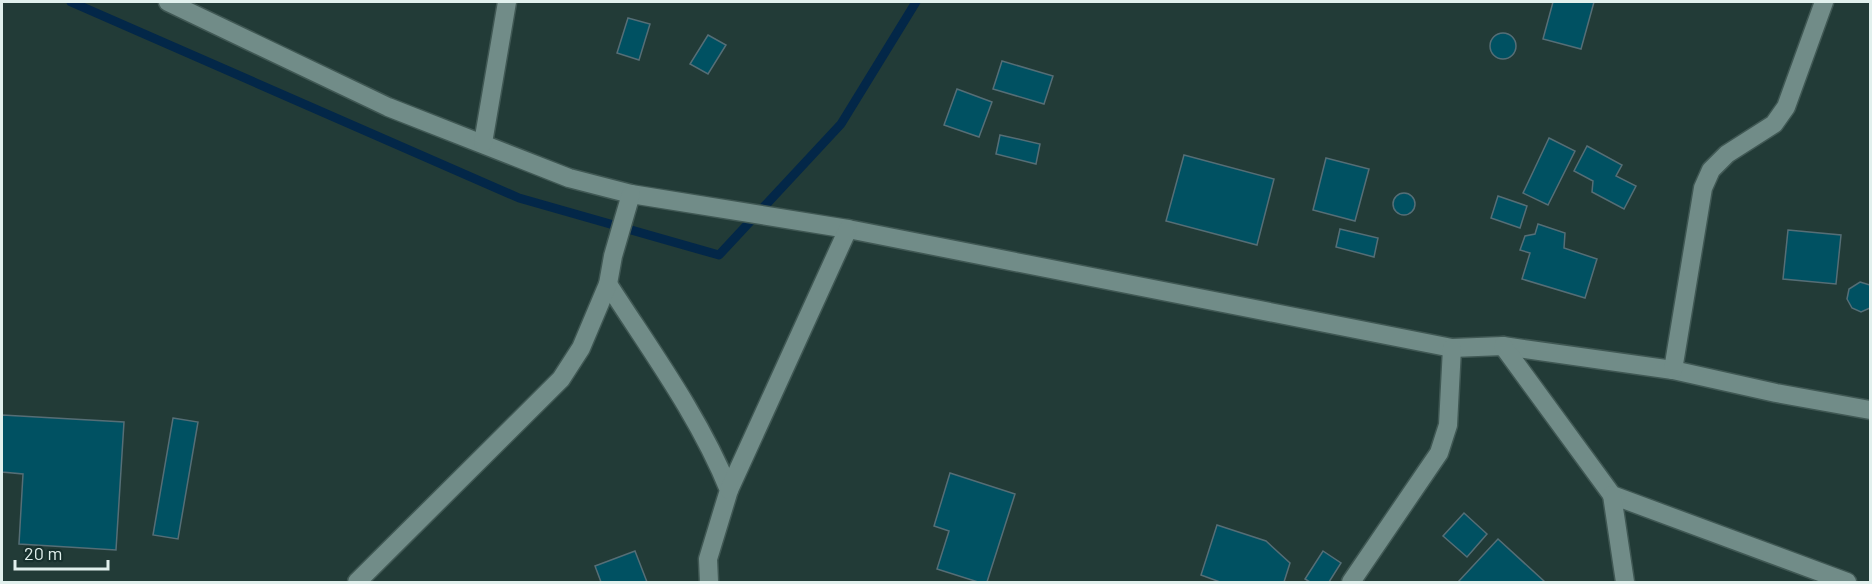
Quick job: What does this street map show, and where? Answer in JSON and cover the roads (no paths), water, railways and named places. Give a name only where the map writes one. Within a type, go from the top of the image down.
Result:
[{"type":"street","points":[[168,2],[388,107],[569,178],[631,194],[848,230],[1452,348],[1503,346],[1673,370],[1776,393],[1870,410]]},
{"type":"street","points":[[483,143],[507,2]]},
{"type":"street","points":[[1673,370],[1702,188],[1712,170],[1727,154],[1774,124],[1786,107],[1824,2]]},
{"type":"street","points":[[357,582],[561,379],[581,348],[608,284],[613,256],[631,194]]},
{"type":"street","points":[[709,582],[708,559],[729,490],[848,230]]},
{"type":"street","points":[[608,284],[710,447],[729,490]]},
{"type":"street","points":[[1503,346],[1612,495],[1625,582]]},
{"type":"street","points":[[1351,582],[1432,466],[1442,446],[1448,424],[1452,348]]},
{"type":"street","points":[[1612,495],[1847,582]]},
{"type":"waterway","points":[[71,2],[519,198],[719,255],[841,124],[916,2]]}]
